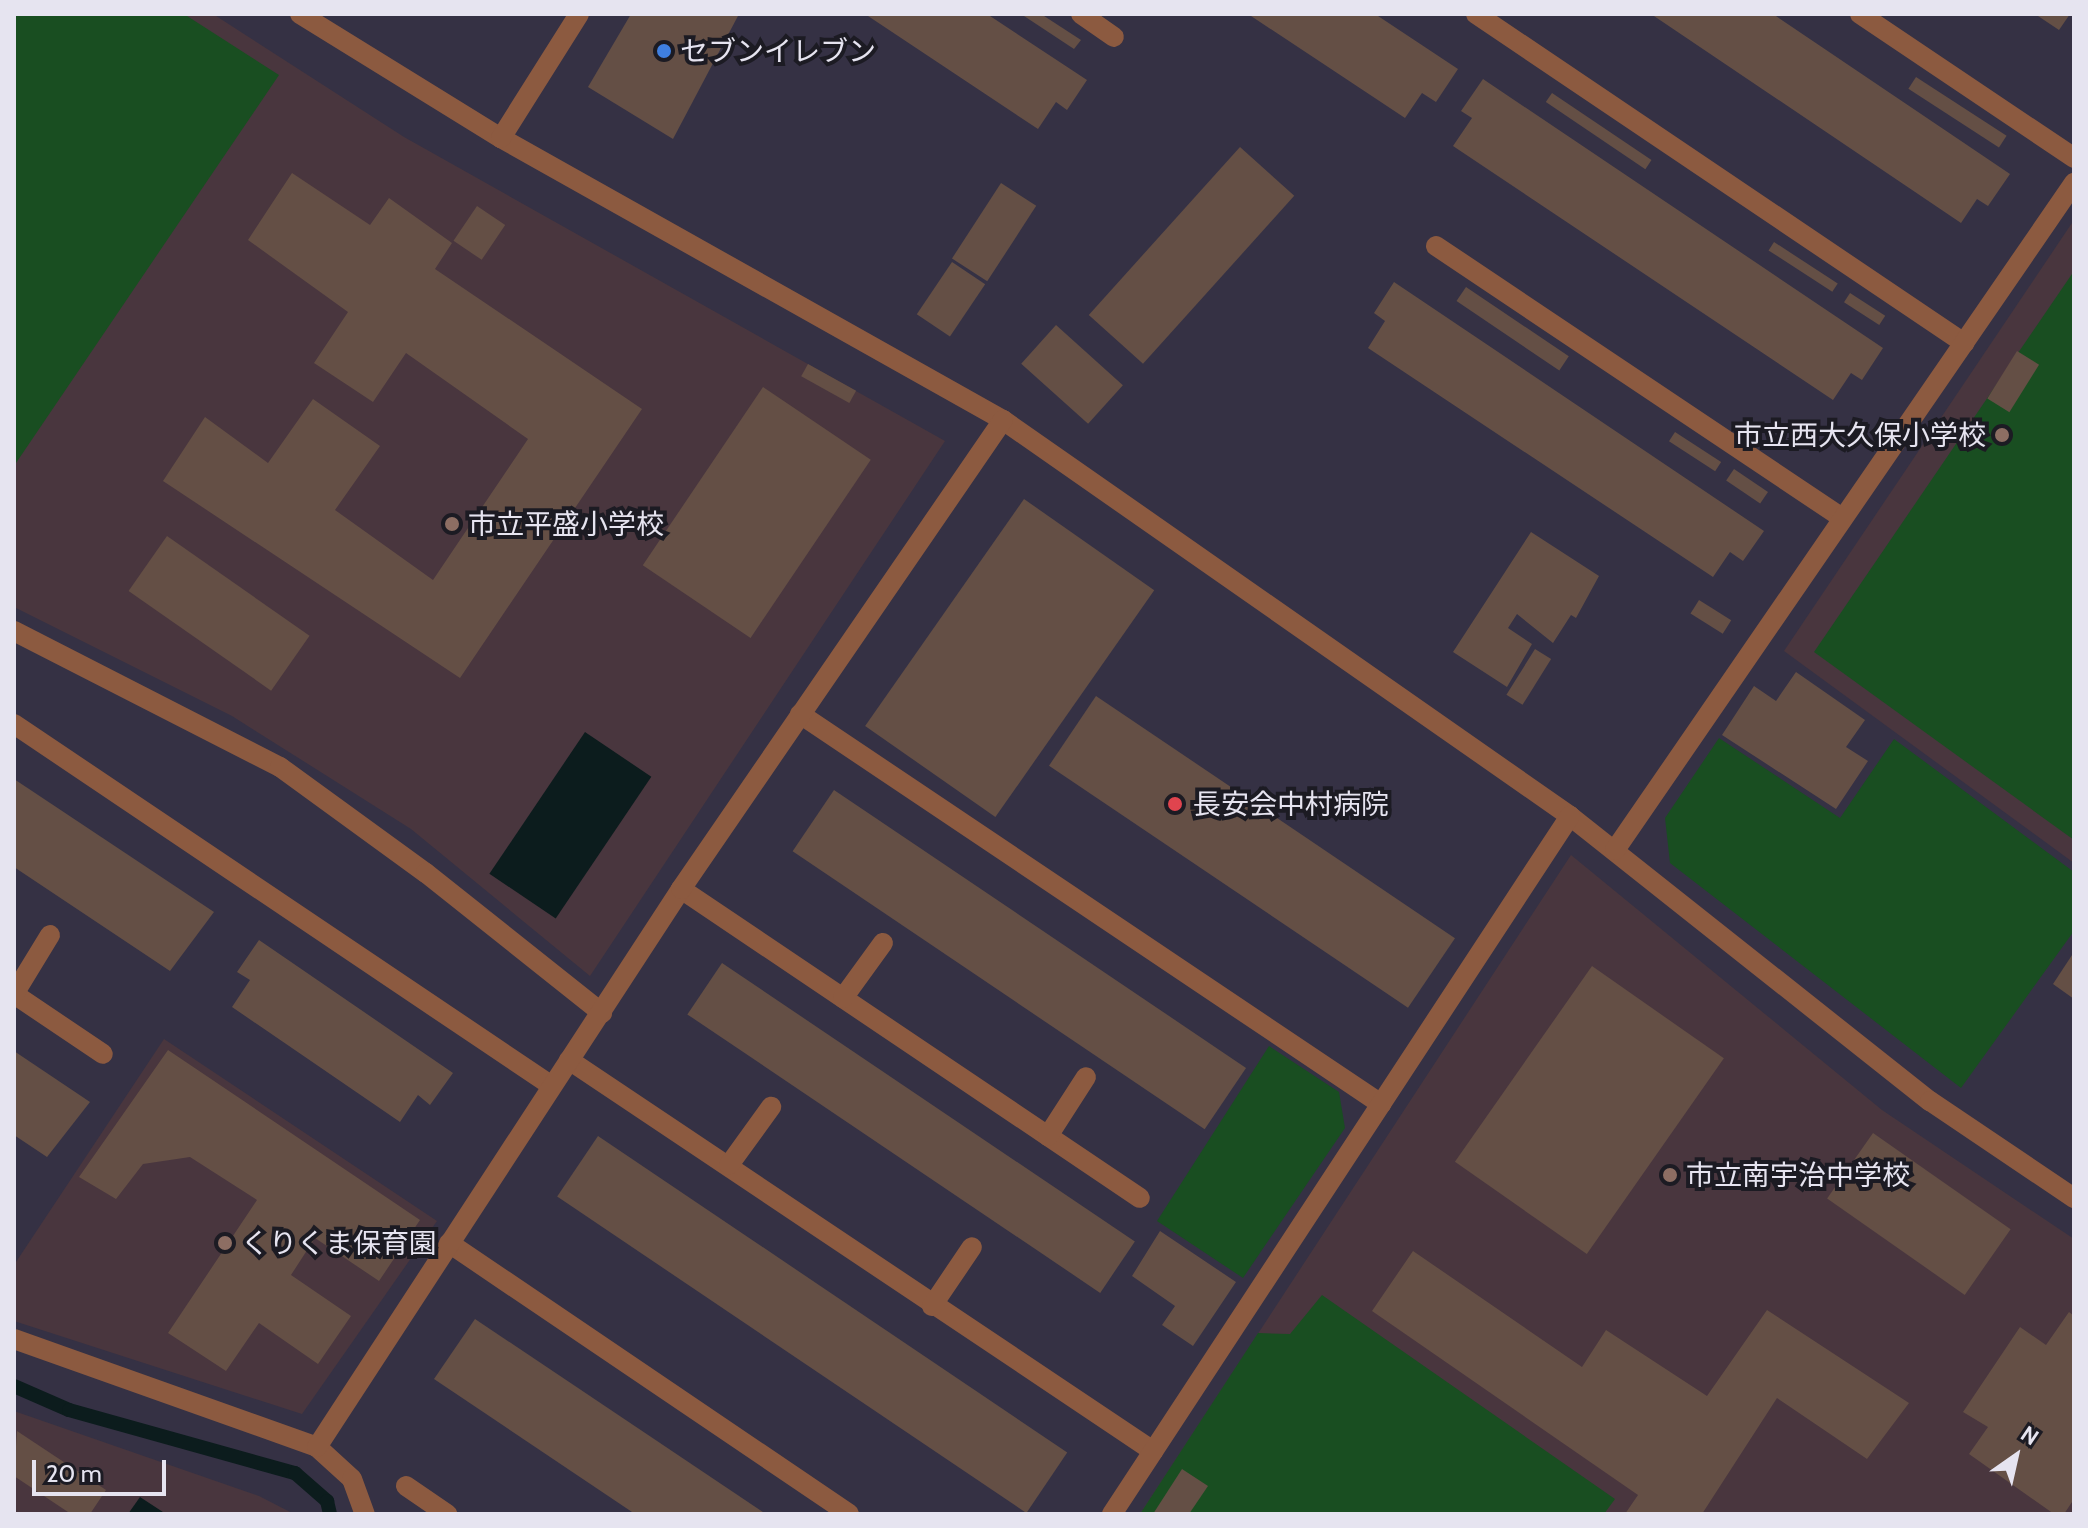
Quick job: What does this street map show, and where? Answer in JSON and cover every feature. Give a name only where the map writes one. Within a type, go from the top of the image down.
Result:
[{"type":"street","points":[[300,14],[501,138],[1003,420],[1570,816],[1930,1101],[2074,1198]]},
{"type":"street","points":[[501,138],[579,14]]},
{"type":"street","points":[[1081,14],[1114,37]]},
{"type":"street","points":[[1476,14],[1964,343]]},
{"type":"street","points":[[1860,14],[2074,158]]},
{"type":"street","points":[[1615,850],[2074,183]]},
{"type":"street","points":[[1436,246],[1842,518]]},
{"type":"street","points":[[317,1447],[681,889],[1003,420]]},
{"type":"street","points":[[14,631],[280,767],[426,873],[602,1013]]},
{"type":"street","points":[[800,714],[1381,1104]]},
{"type":"street","points":[[14,724],[552,1086]]},
{"type":"street","points":[[1112,1514],[1570,816]]},
{"type":"street","points":[[681,889],[1140,1198]]},
{"type":"street","points":[[50,935],[14,994],[103,1054]]},
{"type":"street","points":[[843,998],[883,943]]},
{"type":"street","points":[[569,1060],[729,1165],[932,1306],[1153,1451]]},
{"type":"street","points":[[1048,1136],[1086,1077]]},
{"type":"street","points":[[729,1165],[771,1107]]},
{"type":"street","points":[[449,1243],[849,1514]]},
{"type":"street","points":[[932,1306],[972,1247]]},
{"type":"street","points":[[14,1339],[317,1447],[352,1479],[365,1514]]},
{"type":"street","points":[[406,1486],[447,1514]]},
{"type":"shaded area","name":"市立平盛小学校","points":[[14,14],[213,14],[404,137],[945,441],[590,976],[411,829],[232,716],[14,607]]},
{"type":"shaded area","name":"市立西大久保小学校","points":[[2074,220],[2074,863],[1784,651]]},
{"type":"shaded area","points":[[585,732],[651,777],[556,919],[489,874]]},
{"type":"shaded area","name":"市立南宇治中学校","points":[[1571,855],[1882,1110],[2074,1239],[2074,1514],[1140,1514]]},
{"type":"shaded area","name":"くりくま保育園","points":[[164,1039],[437,1221],[302,1414],[14,1321],[14,1265]]},
{"type":"shaded area","points":[[14,1411],[259,1496],[294,1514],[14,1514]]},
{"type":"shaded area","points":[[140,1497],[166,1514],[128,1514]]},
{"type":"green space","points":[[14,14],[184,14],[279,75],[14,466]]},
{"type":"green space","name":"市立西大久保小学校","points":[[2074,271],[2074,840],[1814,652]]},
{"type":"green space","points":[[1719,738],[1840,818],[1894,739],[2074,872],[2074,931],[1961,1088],[1670,863],[1665,818]]},
{"type":"green space","points":[[1269,1046],[1339,1092],[1345,1128],[1243,1278],[1157,1221]]},
{"type":"green space","points":[[1322,1295],[1615,1499],[1604,1514],[1140,1514],[1258,1333],[1290,1334]]},
{"type":"building","name":"セブンイレブン","points":[[631,14],[739,14],[673,139],[588,87]]},
{"type":"building","points":[[865,14],[987,14],[1087,80],[1067,110],[1056,102],[1038,129]]},
{"type":"building","points":[[1021,14],[1041,14],[1081,40],[1074,49]]},
{"type":"building","points":[[1248,14],[1375,14],[1458,69],[1436,102],[1422,93],[1405,118]]},
{"type":"building","points":[[1651,14],[1773,14],[2010,174],[1988,206],[1977,199],[1961,223]]},
{"type":"building","points":[[2035,14],[2070,14],[2059,30]]},
{"type":"building","points":[[1916,77],[2007,136],[1999,148],[1908,89]]},
{"type":"building","points":[[1483,79],[1883,348],[1862,380],[1851,373],[1833,400],[1453,146],[1472,118],[1461,111]]},
{"type":"building","points":[[1552,93],[1651,160],[1645,169],[1546,102]]},
{"type":"building","points":[[1240,147],[1294,196],[1143,364],[1089,315]]},
{"type":"building","points":[[292,173],[370,225],[389,198],[452,243],[435,269],[642,409],[460,678],[163,481],[205,417],[268,463],[313,399],[380,446],[335,510],[433,580],[528,439],[406,353],[373,402],[314,363],[348,312],[248,240]]},
{"type":"building","points":[[1001,183],[1036,206],[987,281],[952,258]]},
{"type":"building","points":[[477,206],[505,225],[482,260],[454,241]]},
{"type":"building","points":[[1774,242],[1838,283],[1832,292],[1769,250]]},
{"type":"building","points":[[952,262],[985,284],[950,337],[917,314]]},
{"type":"building","points":[[1394,282],[1764,531],[1743,561],[1730,552],[1713,577],[1368,348],[1385,321],[1374,313]]},
{"type":"building","points":[[1466,287],[1569,356],[1559,370],[1456,301]]},
{"type":"building","points":[[1850,293],[1885,316],[1879,325],[1844,302]]},
{"type":"building","points":[[1056,325],[1123,385],[1088,424],[1021,364]]},
{"type":"building","points":[[2017,351],[2039,365],[2009,412],[1987,398]]},
{"type":"building","points":[[808,364],[856,391],[849,403],[801,376]]},
{"type":"building","points":[[763,387],[871,460],[751,638],[643,565]]},
{"type":"building","points":[[1675,432],[1721,462],[1715,471],[1669,441]]},
{"type":"building","points":[[1734,469],[1768,492],[1760,504],[1726,481]]},
{"type":"building","points":[[1024,499],[1154,590],[995,817],[865,726]]},
{"type":"building","points":[[1531,532],[1599,576],[1576,618],[1571,615],[1553,643],[1517,614],[1508,628],[1532,644],[1507,687],[1453,652]]},
{"type":"building","points":[[167,536],[310,636],[271,691],[129,591]]},
{"type":"building","points":[[1699,600],[1731,620],[1723,634],[1691,614]]},
{"type":"building","points":[[1535,649],[1551,659],[1522,705],[1506,695]]},
{"type":"building","points":[[1796,672],[1865,720],[1846,747],[1868,761],[1836,809],[1722,735],[1754,686],[1776,701]]},
{"type":"building","points":[[1096,696],[1455,938],[1408,1008],[1049,766]]},
{"type":"building","points":[[14,779],[214,912],[170,971],[14,867]]},
{"type":"building","points":[[834,790],[1246,1068],[1205,1129],[793,851]]},
{"type":"building","points":[[259,940],[453,1073],[430,1105],[418,1095],[400,1122],[232,1007],[250,980],[237,972]]},
{"type":"building","points":[[2074,952],[2074,999],[2053,984]]},
{"type":"building","points":[[722,963],[1135,1241],[1100,1293],[687,1014]]},
{"type":"building","points":[[1592,966],[1724,1058],[1587,1254],[1455,1162]]},
{"type":"building","points":[[168,1050],[420,1220],[379,1281],[315,1238],[291,1275],[351,1316],[318,1364],[259,1323],[226,1371],[168,1333],[257,1200],[190,1157],[143,1164],[116,1199],[79,1177]]},
{"type":"building","points":[[14,1051],[90,1102],[47,1157],[14,1135]]},
{"type":"building","points":[[1873,1133],[2011,1229],[1965,1295],[1827,1199]]},
{"type":"building","points":[[598,1136],[1067,1453],[1026,1513],[557,1197]]},
{"type":"building","points":[[1160,1231],[1236,1282],[1193,1346],[1162,1325],[1175,1306],[1132,1276]]},
{"type":"building","points":[[1413,1251],[1582,1367],[1606,1330],[1707,1396],[1767,1310],[1909,1403],[1867,1459],[1777,1398],[1702,1514],[1625,1514],[1638,1495],[1372,1311]]},
{"type":"building","points":[[2069,1312],[2074,1316],[2074,1499],[2064,1514],[2054,1514],[1969,1454],[1988,1427],[1963,1412],[2020,1327],[2046,1345]]},
{"type":"building","points":[[475,1319],[766,1514],[635,1514],[434,1379]]},
{"type":"building","points":[[17,1431],[106,1490],[90,1514],[71,1514],[14,1476]]},
{"type":"building","points":[[1182,1469],[1208,1486],[1189,1514],[1153,1514]]},
{"type":"waterway","points":[[14,1386],[69,1410],[295,1473],[327,1501],[330,1514]]},
{"type":"place","name":"セブンイレブン","points":[[664,51]]},
{"type":"place","name":"市立西大久保小学校","points":[[2002,435]]},
{"type":"place","name":"市立平盛小学校","points":[[452,524]]},
{"type":"place","name":"長安会中村病院","points":[[1175,804]]},
{"type":"place","name":"市立南宇治中学校","points":[[1670,1175]]},
{"type":"place","name":"くりくま保育園","points":[[225,1243]]}]
